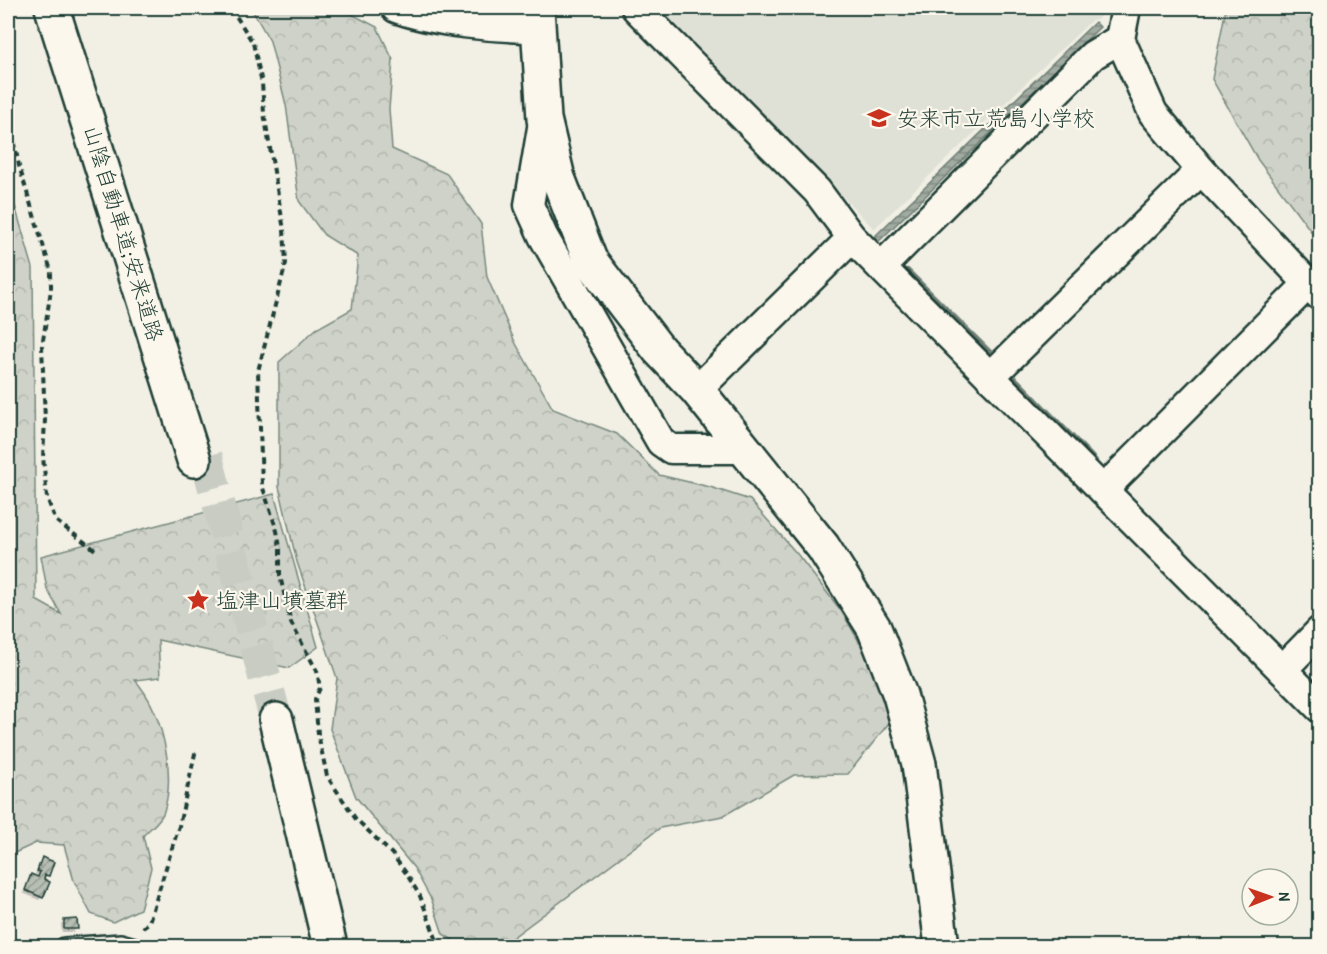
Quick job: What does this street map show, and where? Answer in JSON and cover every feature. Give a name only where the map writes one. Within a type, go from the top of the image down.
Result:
[{"type":"main road","name":"山陰自動車道;安来道路","points":[[52,8],[200,458],[68,8]]},
{"type":"main road","points":[[537,18],[544,119],[558,178],[590,260],[659,350],[697,390],[823,547],[874,628],[900,695],[919,764],[942,946]]},
{"type":"main road","points":[[316,946],[269,722],[330,946]]},
{"type":"street","points":[[396,8],[428,16],[514,28],[537,18]]},
{"type":"street","points":[[636,8],[817,191],[852,238],[1320,708]]},
{"type":"street","points":[[1103,490],[1314,290],[1201,170],[1153,113],[1120,39],[1126,8]]},
{"type":"street","points":[[881,267],[1093,55],[1120,39]]},
{"type":"street","points":[[544,119],[529,205],[543,236],[661,442],[671,449],[745,449]]},
{"type":"street","points":[[990,377],[1201,170]]},
{"type":"street","points":[[697,390],[852,238]]},
{"type":"street","points":[[1282,669],[1320,631]]},
{"type":"lane","points":[[64,946],[132,945]]},
{"type":"path","points":[[231,8],[253,43],[262,83],[264,113],[284,230],[286,263],[258,371],[262,485],[277,531],[280,547],[280,576],[291,623],[317,671],[320,688],[315,699],[318,734],[327,776],[355,818],[392,854],[406,873],[420,896],[439,946]]},
{"type":"path","points":[[8,110],[19,166],[51,271],[51,290],[42,346],[45,420],[43,457],[47,498],[56,521],[98,552]]},
{"type":"path","points":[[132,945],[149,922],[178,825],[196,749]]},
{"type":"shaded area","name":"安来市立荒島小学校","points":[[658,8],[1106,8],[1097,20],[1092,20],[874,229]]},
{"type":"shaded area","points":[[1095,22],[1100,27],[875,245],[874,237]]},
{"type":"green space","points":[[251,8],[340,8],[377,27],[393,60],[389,109],[392,149],[447,174],[481,224],[487,277],[515,342],[553,409],[617,434],[659,475],[710,487],[750,500],[798,555],[842,612],[874,667],[889,723],[848,774],[794,775],[723,816],[660,828],[509,940],[486,946],[462,946],[443,934],[432,901],[414,868],[356,797],[330,729],[337,678],[297,562],[279,487],[279,362],[316,329],[352,309],[358,256],[324,235],[299,201],[286,105],[270,41]]},
{"type":"green space","points":[[1226,8],[1319,8],[1319,242],[1258,160],[1212,79]]},
{"type":"green space","points":[[8,182],[33,268],[36,600],[61,614],[47,589],[41,556],[274,494],[318,647],[289,668],[158,640],[160,677],[135,680],[153,708],[159,724],[167,760],[167,795],[163,814],[143,836],[151,868],[140,909],[113,922],[91,914],[74,881],[64,845],[36,843],[8,856]]},
{"type":"building","points":[[42,857],[54,862],[49,876],[45,875],[44,879],[50,882],[43,898],[25,890],[31,874],[38,877],[40,872],[37,871]]},
{"type":"building","points":[[77,919],[78,929],[64,929],[64,920]]},
{"type":"waterway","points":[[907,272],[998,362]]},
{"type":"waterway","points":[[1006,371],[1094,461]]},
{"type":"tunnel","points":[[206,456],[276,720]]},
{"type":"place","name":"安来市立荒島小学校","points":[[879,118]]},
{"type":"place","name":"塩津山墳墓群","points":[[198,600]]}]
